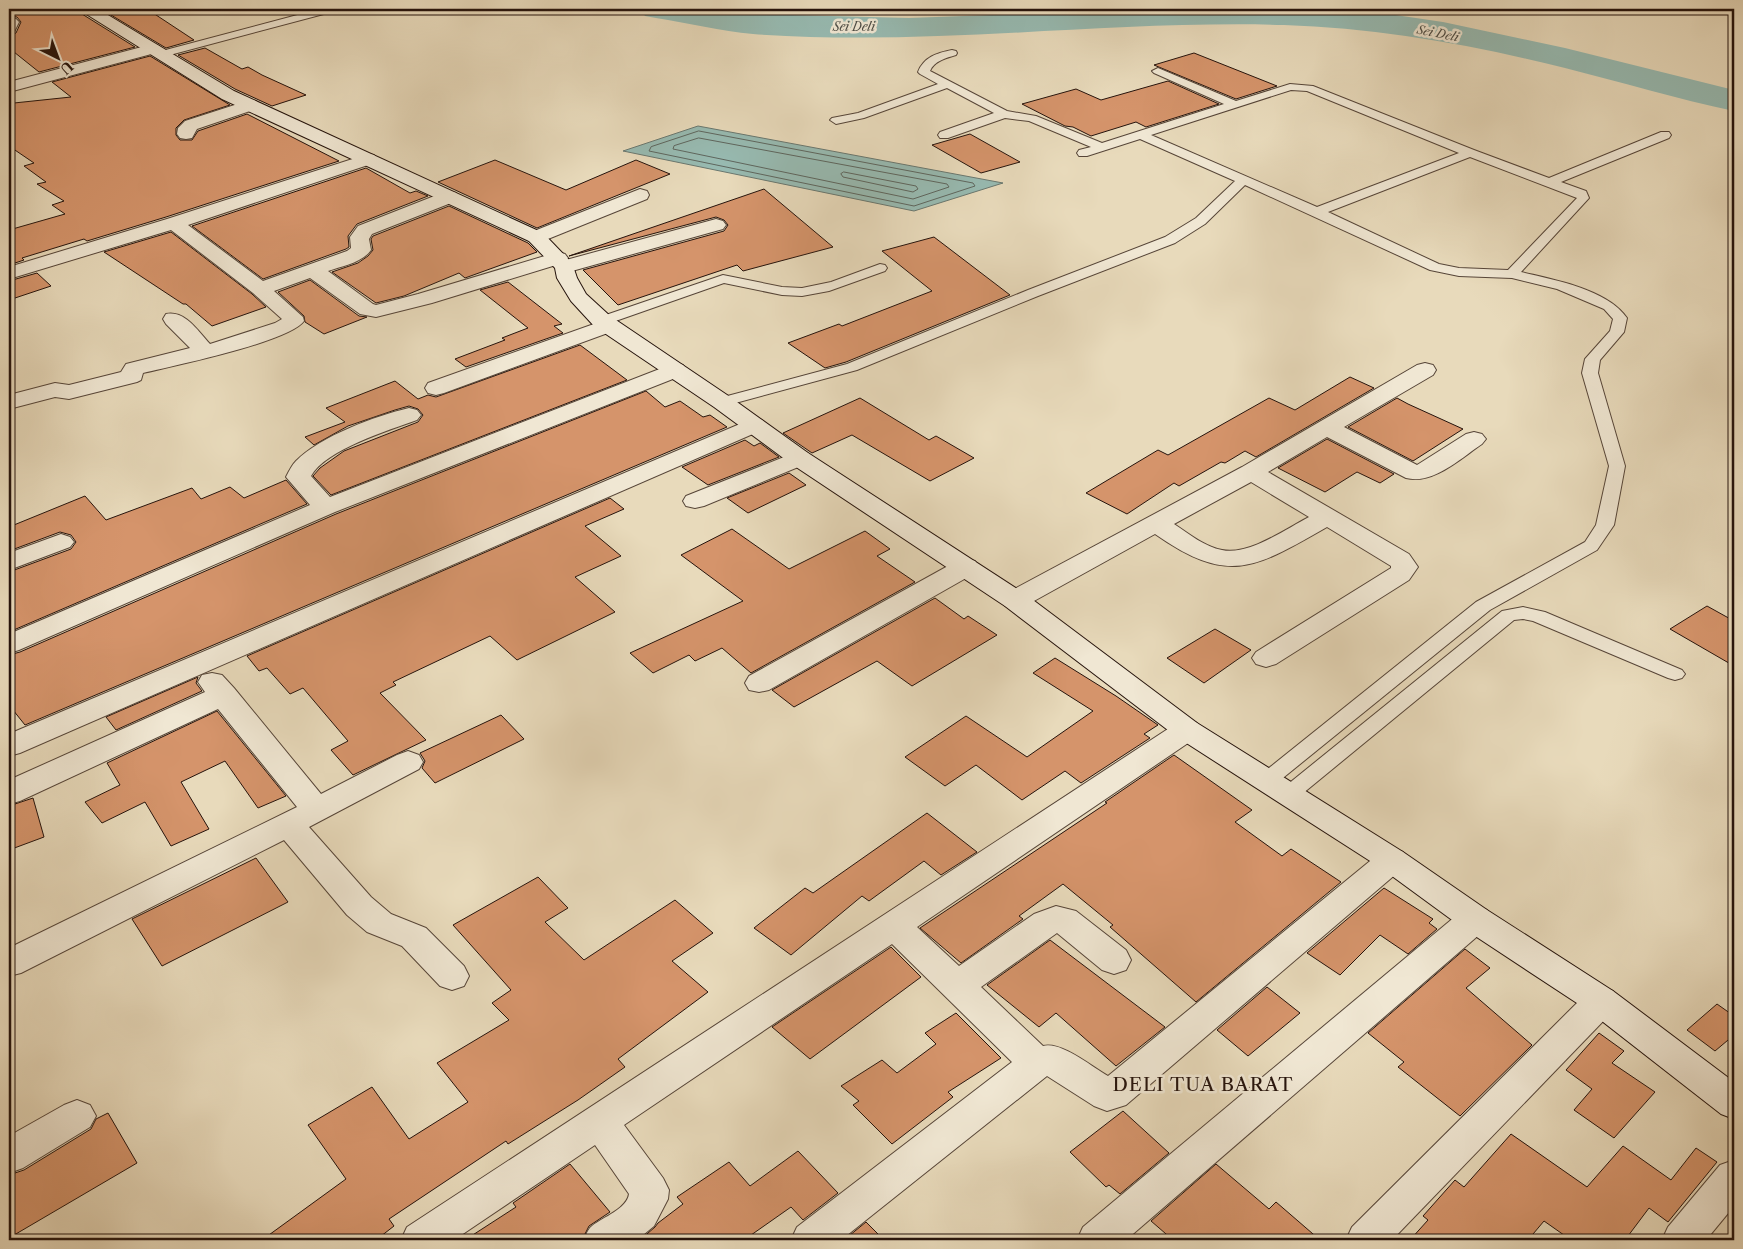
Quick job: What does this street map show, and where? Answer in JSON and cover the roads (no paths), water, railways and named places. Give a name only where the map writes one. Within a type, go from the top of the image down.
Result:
[{"type":"street","points":[[88,9],[228,95],[536,237],[562,262],[567,278],[578,297],[605,323],[722,402],[799,458],[1015,600],[1187,730],[1392,860],[1475,919],[1602,1001],[1734,1103]]},
{"type":"street","points":[[9,87],[158,51]]},
{"type":"street","points":[[186,134],[187,128],[190,125],[250,105]]},
{"type":"street","points":[[9,273],[368,159]]},
{"type":"street","points":[[536,237],[640,195]]},
{"type":"street","points":[[260,289],[360,252],[360,235],[365,230],[448,197]]},
{"type":"street","points":[[9,402],[54,390],[69,392],[129,377],[133,375],[131,371],[204,350],[227,346],[283,328],[293,321],[292,317],[260,289],[174,222]]},
{"type":"street","points":[[313,270],[367,310],[376,311],[562,262],[716,225]]},
{"type":"street","points":[[174,319],[204,350]]},
{"type":"street","points":[[436,388],[605,323]]},
{"type":"street","points":[[9,644],[326,507],[675,370]]},
{"type":"street","points":[[1015,600],[1251,472],[1425,370]]},
{"type":"street","points":[[326,507],[298,477],[300,470],[309,461],[340,442],[408,415]]},
{"type":"street","points":[[9,746],[754,425]]},
{"type":"street","points":[[1327,428],[1415,472],[1424,471],[1474,439]]},
{"type":"street","points":[[694,501],[799,458]]},
{"type":"street","points":[[1251,472],[1404,564],[1404,571],[1266,658]]},
{"type":"street","points":[[1156,523],[1190,545],[1215,556],[1235,560],[1252,556],[1327,517]]},
{"type":"street","points":[[9,562],[61,542]]},
{"type":"street","points":[[759,683],[966,567]]},
{"type":"street","points":[[197,664],[317,810]]},
{"type":"street","points":[[9,792],[224,696]]},
{"type":"street","points":[[421,1240],[1187,730]]},
{"type":"street","points":[[9,963],[317,810],[408,762]]},
{"type":"street","points":[[288,824],[359,906],[379,923],[394,927],[414,937],[452,976]]},
{"type":"street","points":[[811,1240],[1037,1063],[1050,1060],[1107,1095],[1113,1094],[1392,860]]},
{"type":"street","points":[[956,986],[1046,922],[1056,919],[1064,920],[1114,960]]},
{"type":"street","points":[[1097,1240],[1475,919]]},
{"type":"street","points":[[893,924],[1037,1063]]},
{"type":"street","points":[[1366,1240],[1602,1001]]},
{"type":"street","points":[[9,1156],[77,1116]]},
{"type":"street","points":[[600,1121],[649,1190],[650,1200],[644,1211],[604,1240]]},
{"type":"street","points":[[1682,1240],[1734,1177]]},
{"type":"lane","points":[[158,51],[331,9]]},
{"type":"lane","points":[[952,52],[926,64],[924,72],[1004,114],[1032,118],[1102,147]]},
{"type":"lane","points":[[1158,71],[1236,105]]},
{"type":"lane","points":[[836,120],[860,116],[948,84]]},
{"type":"lane","points":[[1083,153],[1290,87],[1309,88],[1470,153],[1578,192],[1583,196],[1512,274]]},
{"type":"lane","points":[[944,135],[1004,114]]},
{"type":"lane","points":[[1550,182],[1665,134]]},
{"type":"lane","points":[[1141,135],[1317,212],[1434,267],[1459,272],[1512,274],[1562,286],[1609,306],[1620,318],[1618,332],[1593,359],[1590,373],[1617,466],[1605,525],[1591,546],[1483,606],[1266,781]]},
{"type":"lane","points":[[1317,212],[1470,153]]},
{"type":"lane","points":[[722,402],[852,367],[1033,293],[1170,240],[1186,233],[1199,223],[1243,180]]},
{"type":"lane","points":[[605,323],[723,279],[739,280],[789,292],[800,292],[814,291],[880,268]]},
{"type":"lane","points":[[1289,794],[1508,615],[1538,616],[1675,674]]},
{"type":"water","points":[[698,126],[1003,183],[914,211],[623,151]]},
{"type":"waterway","name":"Sei Deli","points":[[656,9],[752,24],[856,27],[909,28],[1209,16],[1285,16],[1382,23],[1443,32],[1565,58],[1734,101]]},
{"type":"district","name":"DELI TUA BARAT","points":[[1203,1084]]}]
